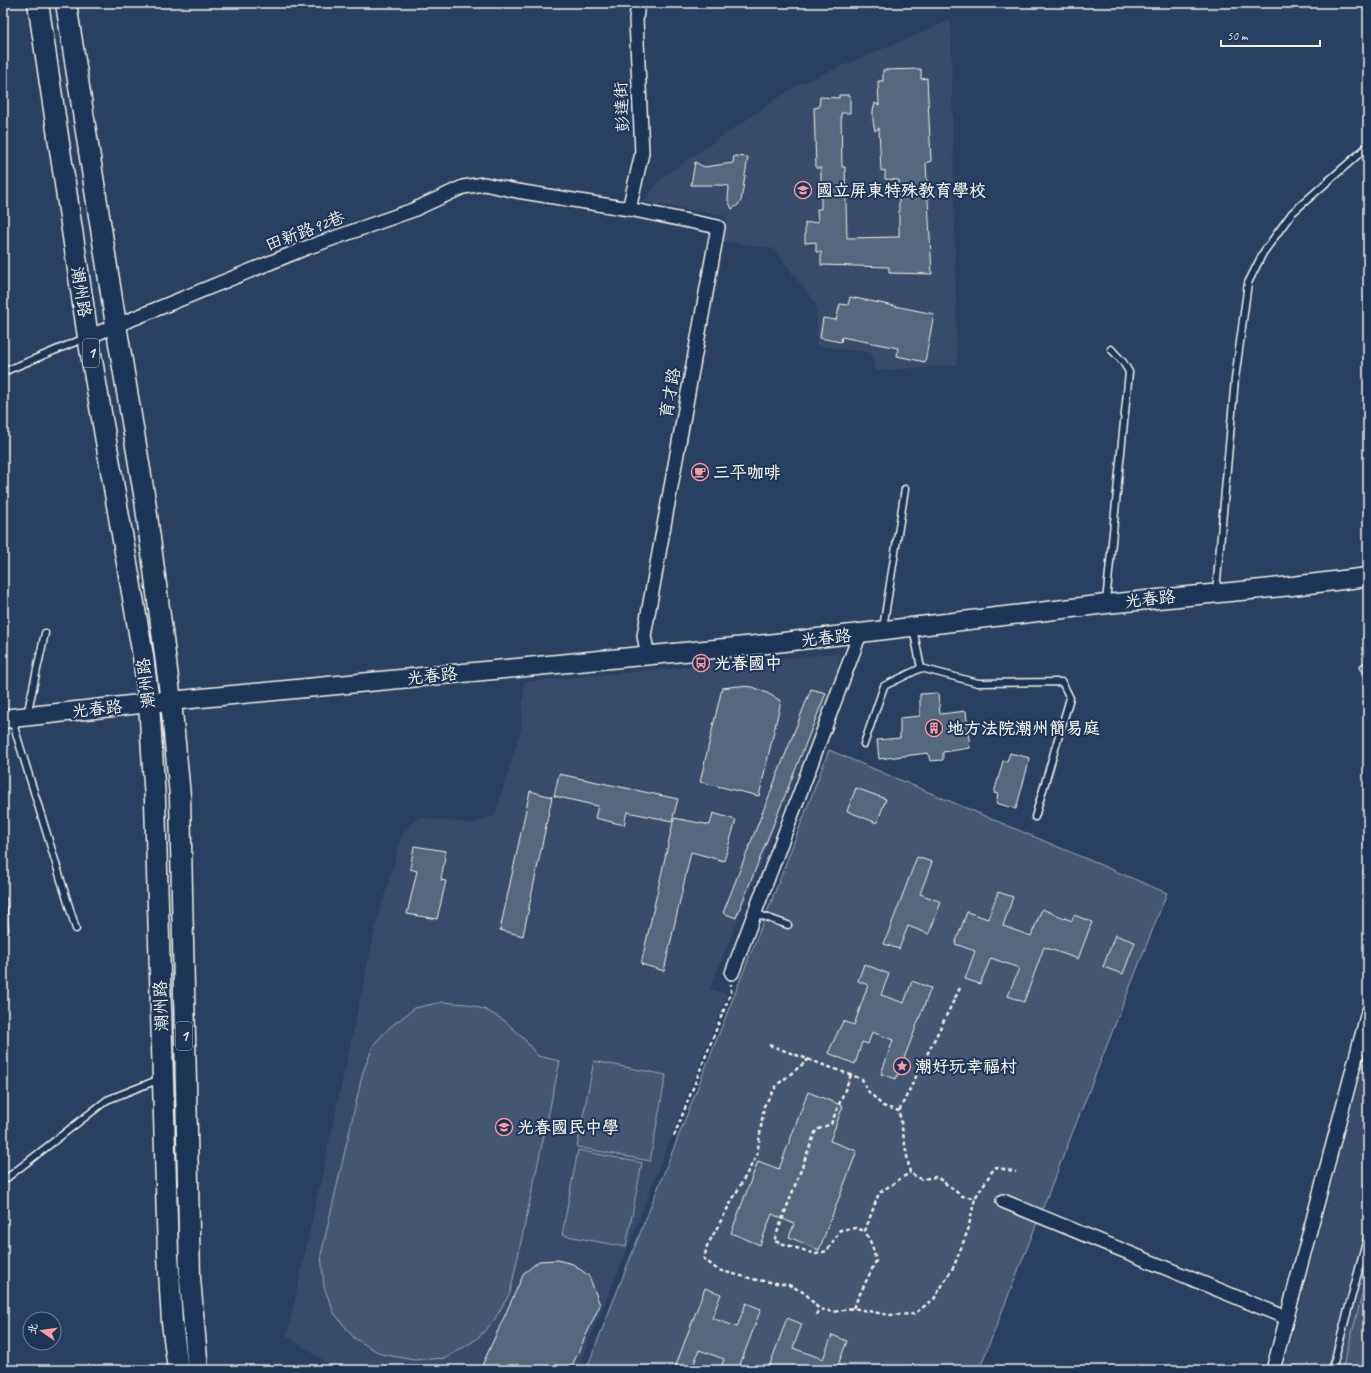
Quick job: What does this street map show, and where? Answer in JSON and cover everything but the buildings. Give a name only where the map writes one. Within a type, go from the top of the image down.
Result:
[{"type":"main road","name":"潮州路","points":[[38,3],[88,337],[143,656],[149,703],[155,800],[170,1277],[172,1322],[178,1370]]},
{"type":"main road","name":"潮州路","points":[[66,3],[145,500],[171,701],[180,796],[190,1279],[198,1370]]},
{"type":"main road","name":"光春路","points":[[14,718],[149,703],[767,644],[913,628],[1106,604],[1368,577]]},
{"type":"street","name":"彭達街","points":[[629,209],[642,153],[636,19],[638,3]]},
{"type":"street","name":"田新路92巷","points":[[88,337],[306,248],[413,210],[463,187],[484,184],[517,191],[629,209]]},
{"type":"street","name":"育才路","points":[[629,209],[718,228],[644,636],[648,655]]},
{"type":"street","name":"光春路","points":[[732,973],[860,634]]},
{"type":"street","points":[[1273,1370],[1368,1012]]},
{"type":"street","points":[[1003,1201],[1287,1318]]},
{"type":"lane","points":[[1216,592],[1235,379],[1248,284],[1263,253],[1292,213],[1368,146]]},
{"type":"lane","name":"田新路92巷","points":[[3,372],[88,337]]},
{"type":"lane","points":[[1106,604],[1129,372],[1123,362],[1111,349]]},
{"type":"lane","points":[[882,631],[906,489]]},
{"type":"lane","points":[[913,628],[921,668]]},
{"type":"lane","points":[[45,633],[14,718],[76,929]]},
{"type":"lane","points":[[864,744],[884,686],[921,668],[978,683],[1062,682],[1070,698],[1035,817]]},
{"type":"lane","points":[[3,900],[6,930],[3,930]]},
{"type":"lane","points":[[754,914],[788,925]]},
{"type":"lane","points":[[3,1181],[107,1100],[163,1078]]},
{"type":"lane","points":[[1332,1370],[1368,1235]]},
{"type":"path","points":[[674,1136],[731,992],[732,973]]},
{"type":"path","points":[[910,1173],[899,1111],[960,988]]},
{"type":"path","points":[[769,1045],[862,1079],[867,1090],[882,1106],[899,1111]]},
{"type":"path","points":[[809,1059],[777,1085],[764,1106],[757,1155],[706,1246],[704,1259],[718,1270],[757,1280],[789,1285],[805,1293],[819,1309],[834,1312],[853,1308],[889,1315],[914,1314],[934,1299],[954,1266],[968,1230],[975,1198],[995,1167],[1016,1172]]},
{"type":"path","points":[[851,1075],[831,1124],[816,1130],[774,1241],[816,1254],[828,1251],[840,1230],[855,1228],[865,1231],[872,1245],[876,1261],[853,1308]]},
{"type":"path","points":[[865,1231],[879,1193],[910,1173]]},
{"type":"path","points":[[910,1173],[921,1179],[937,1177],[962,1196],[975,1198]]},
{"type":"path","points":[[816,1315],[819,1309]]},
{"type":"shaded area","name":"國立屏東特殊教育學校","points":[[951,20],[957,365],[875,371],[871,353],[817,346],[816,304],[774,249],[723,241],[727,216],[644,202],[661,178],[797,85]]},
{"type":"shaded area","name":"光春國民中學","points":[[839,653],[838,674],[710,989],[727,994],[623,1260],[576,1370],[338,1370],[287,1336],[377,921],[403,832],[419,817],[472,824],[495,815],[521,729],[524,682]]},
{"type":"shaded area","name":"潮好玩幸福村","points":[[829,750],[1167,893],[979,1370],[586,1370],[773,897]]},
{"type":"shaded area","points":[[442,1002],[467,1004],[486,1010],[505,1021],[524,1039],[538,1056],[560,1061],[510,1293],[493,1322],[477,1339],[446,1358],[414,1360],[381,1354],[354,1338],[334,1313],[324,1287],[321,1255],[363,1072],[374,1044],[390,1027],[415,1008]]},
{"type":"shaded area","points":[[1368,1045],[1368,1370],[1283,1370]]},
{"type":"shaded area","points":[[594,1061],[666,1075],[650,1161],[577,1147]]},
{"type":"shaded area","points":[[578,1150],[642,1163],[626,1247],[562,1235]]},
{"type":"shaded area","points":[[1368,1273],[1368,1370],[1342,1370]]},
{"type":"place","name":"國立屏東特殊教育學校","points":[[803,190]]},
{"type":"place","name":"三平咖啡","points":[[700,472]]},
{"type":"place","name":"光春國中","points":[[701,663]]},
{"type":"place","name":"地方法院潮州簡易庭","points":[[934,728]]},
{"type":"place","name":"潮好玩幸福村","points":[[902,1066]]},
{"type":"place","name":"光春國民中學","points":[[504,1127]]}]
